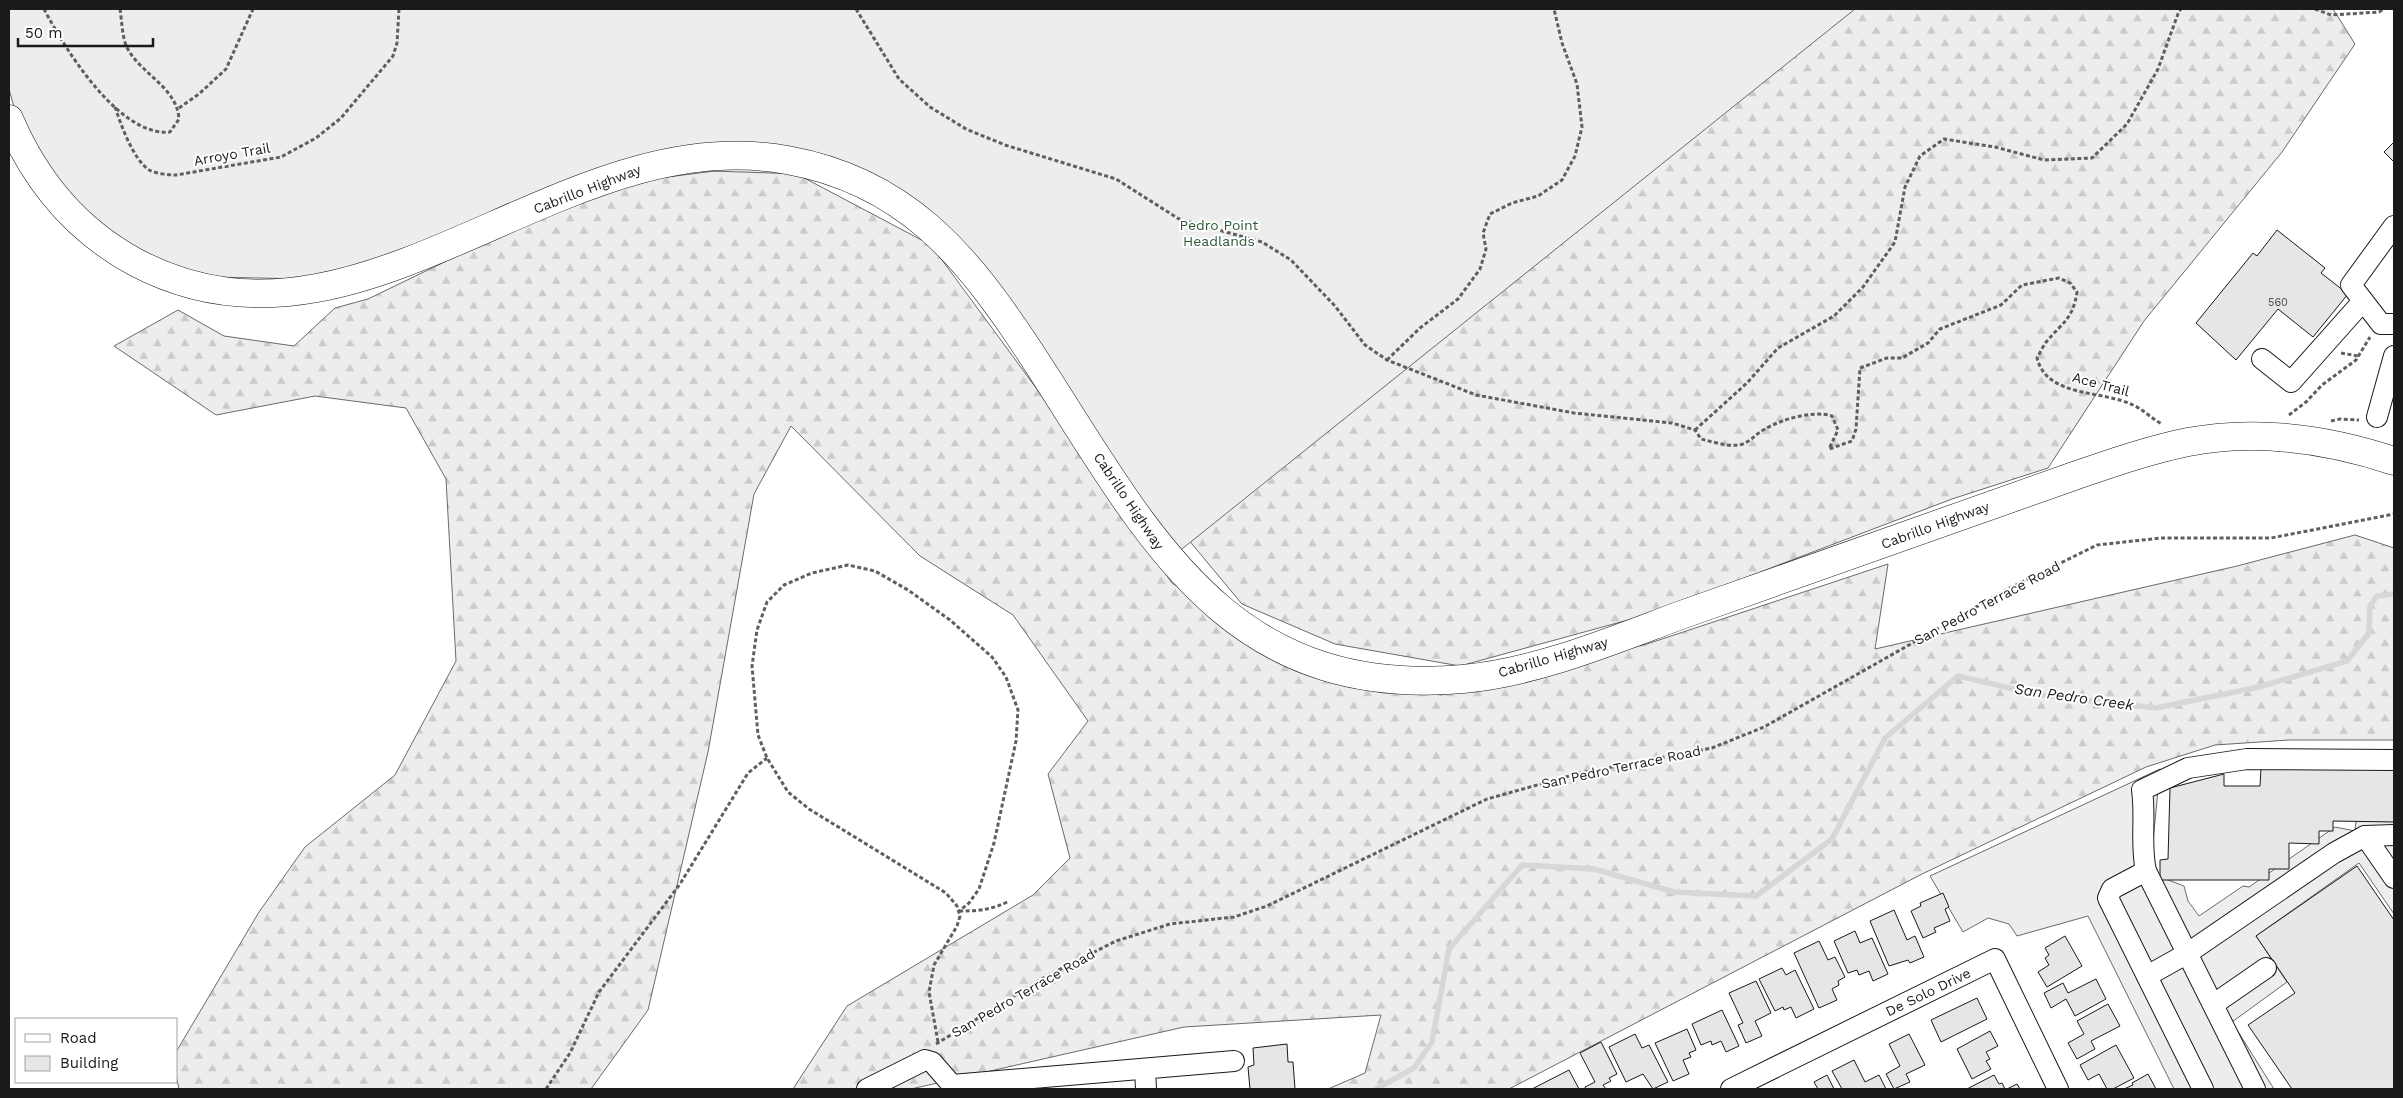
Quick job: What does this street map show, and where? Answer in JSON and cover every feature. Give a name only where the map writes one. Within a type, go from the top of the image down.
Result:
[{"type":"highway","name":"Cabrillo Highway","points":[[9,119],[27,157],[48,188],[72,216],[100,240],[136,262],[174,279],[207,288],[249,293],[274,294],[308,291],[359,278],[414,258],[606,179],[673,160],[730,154],[771,157],[817,166],[851,179],[889,198],[916,216],[946,242],[971,269],[1002,309],[1144,526],[1171,561],[1196,588],[1237,622],[1282,649],[1330,668],[1376,678],[1420,681],[1468,678],[1540,664],[2082,473],[2186,442],[2222,438],[2291,438],[2343,447],[2394,461]]},
{"type":"street","points":[[2388,324],[2363,300],[2351,285],[2394,226]]},
{"type":"street","points":[[2262,359],[2291,382],[2363,300]]},
{"type":"street","points":[[2377,417],[2394,356]]},
{"type":"street","points":[[2255,1089],[2146,871],[2144,862],[2145,811],[2142,790],[2188,768],[2247,759],[2394,760]]},
{"type":"street","points":[[2147,976],[2188,953],[2334,853],[2365,836],[2394,835]]},
{"type":"street","points":[[2365,836],[2394,878]]},
{"type":"street","points":[[2146,871],[2112,889],[2108,898],[2203,1089]]},
{"type":"street","name":"De Solo Drive","points":[[1731,1089],[1995,959],[2058,1089]]},
{"type":"street","points":[[2214,1004],[2266,968]]},
{"type":"street","points":[[867,1089],[925,1060],[932,1062],[952,1085],[1234,1061]]},
{"type":"street","points":[[1146,1069],[1146,1089]]},
{"type":"path","points":[[44,9],[61,39],[92,82],[114,107],[131,122],[157,133],[170,132],[180,119],[179,108],[167,91],[128,50],[120,9]]},
{"type":"path","points":[[179,108],[199,94],[226,68],[253,9]]},
{"type":"path","name":"Arroyo Trail","points":[[114,107],[123,131],[139,157],[149,169],[161,174],[176,175],[281,157],[316,138],[341,118],[393,56],[397,44],[399,9]]},
{"type":"path","name":"Ace Trail","points":[[856,9],[899,79],[930,107],[966,129],[1005,144],[1116,179],[1179,219],[1262,242],[1291,260],[1336,306],[1365,346],[1387,360],[1476,395],[1574,414],[1672,423],[1696,430],[1701,439],[1724,445],[1742,444],[1754,438],[1764,429],[1781,422],[1823,413],[1832,416],[1838,430],[1829,448],[1852,441],[1856,429],[1860,368],[1887,358],[1902,358],[1928,343],[1940,329],[2001,305],[2022,286],[2059,278],[2070,283],[2077,292],[2074,310],[2047,341],[2037,358],[2040,370],[2053,381],[2071,389],[2133,404],[2161,424],[2168,425]]},
{"type":"path","points":[[1387,360],[1420,328],[1458,298],[1480,269],[1486,249],[1483,233],[1490,214],[1512,203],[1538,196],[1562,180],[1575,156],[1582,127],[1577,84],[1562,43],[1554,9]]},
{"type":"path","points":[[1696,430],[1747,383],[1778,348],[1834,316],[1862,286],[1895,242],[1905,187],[1920,156],[1944,139],[1995,147],[2044,160],[2092,158],[2127,124],[2158,69],[2178,11],[2181,9]]},
{"type":"path","points":[[2315,9],[2330,15],[2379,12],[2384,9]]},
{"type":"path","points":[[2292,418],[2285,418],[2356,360],[2373,332],[2388,324]]},
{"type":"path","points":[[2322,421],[2348,418],[2359,420],[2377,417]]},
{"type":"path","name":"San Pedro Terrace Road","points":[[914,1065],[938,1042],[1044,977],[1116,941],[1170,924],[1234,917],[1267,906],[1487,799],[1580,773],[1712,748],[1764,726],[2008,589],[2097,545],[2161,538],[2271,538],[2394,514]]},
{"type":"path","points":[[938,1042],[929,992],[934,965],[957,926],[960,916],[959,911],[946,893],[809,809],[788,792],[767,758],[758,735],[752,666],[757,630],[768,602],[784,585],[812,572],[848,565],[875,571],[908,590],[950,620],[992,657],[1006,678],[1018,710],[1016,741],[994,843],[979,890],[969,904],[959,911]]},
{"type":"path","points":[[546,1089],[570,1053],[599,992],[680,884],[748,773],[767,758]]},
{"type":"path","points":[[959,911],[981,911],[996,908],[1009,901]]},
{"type":"green space","points":[[379,9],[2333,9],[2355,44],[2282,152],[2144,321],[2048,468],[1952,499],[1650,614],[1460,666],[1335,644],[1242,604],[1127,466],[964,232]]},
{"type":"green space","points":[[776,163],[931,245],[1039,392],[1172,583],[1312,676],[1441,695],[1647,644],[1888,564],[1875,649],[2237,566],[2355,535],[2394,548],[2394,740],[2289,740],[2215,745],[2146,767],[1922,874],[1509,1089],[1328,1089],[1365,1073],[1381,1015],[1184,1027],[911,1089],[793,1089],[847,1006],[1033,895],[1070,858],[1048,774],[1088,721],[1013,615],[920,556],[791,426],[754,494],[708,752],[648,1010],[591,1089],[179,1089],[178,1049],[259,912],[305,847],[395,775],[456,661],[446,479],[406,408],[315,396],[216,415],[114,346],[178,310],[224,336],[294,346],[335,308],[368,299],[492,239],[637,181]]},
{"type":"shaded area","name":"Pedro Point Headlands","points":[[9,9],[1855,9],[1167,561],[937,246],[832,175],[620,168],[372,260],[307,279],[209,277],[148,256],[93,221],[46,169],[14,107],[9,89]]},
{"type":"shaded area","points":[[2160,769],[2150,873],[2184,886],[2188,901],[2199,916],[2243,886],[2249,887],[2335,827],[2355,831],[2356,821],[2394,821],[2394,914],[2359,863],[2256,936],[2287,982],[2232,1022],[2274,1089],[2174,1089],[2088,916],[2017,936],[2009,924],[1988,918],[1963,932],[1930,876]]},
{"type":"building","points":[[2394,142],[2394,162],[2384,152]]},
{"type":"building","points":[[2277,230],[2325,268],[2321,273],[2348,294],[2313,337],[2278,309],[2236,360],[2196,323],[2253,253],[2257,256]]},
{"type":"building","points":[[2261,768],[2394,769],[2394,822],[2333,821],[2333,831],[2319,831],[2319,844],[2289,843],[2289,869],[2269,869],[2269,880],[2160,880],[2160,860],[2168,859],[2170,788],[2224,774],[2224,786],[2260,786]]},
{"type":"building","points":[[2357,866],[2394,920],[2394,1089],[2292,1089],[2248,1025],[2295,993],[2256,936]]},
{"type":"building","points":[[1943,893],[1949,907],[1945,909],[1950,921],[1934,928],[1936,932],[1923,938],[1911,911],[1921,906],[1920,903]]},
{"type":"building","points":[[1894,910],[1907,940],[1915,936],[1924,957],[1910,963],[1908,960],[1889,966],[1870,921]]},
{"type":"building","points":[[1855,931],[1860,943],[1872,938],[1888,974],[1873,981],[1869,971],[1859,975],[1857,970],[1848,973],[1834,941]]},
{"type":"building","points":[[2065,936],[2082,966],[2047,987],[2038,972],[2049,965],[2045,958],[2049,955],[2045,948]]},
{"type":"building","points":[[1819,941],[1828,960],[1835,957],[1845,977],[1838,981],[1839,985],[1832,989],[1837,1000],[1819,1008],[1794,953]]},
{"type":"building","points":[[1782,968],[1786,975],[1795,970],[1814,1009],[1796,1018],[1791,1007],[1784,1010],[1783,1007],[1775,1011],[1759,979]]},
{"type":"building","points":[[2096,979],[2106,999],[2075,1016],[2066,999],[2051,1008],[2044,993],[2063,983],[2068,993]]},
{"type":"building","points":[[1756,981],[1771,1013],[1755,1021],[1762,1036],[1746,1043],[1738,1025],[1743,1023],[1729,993]]},
{"type":"building","points":[[1977,998],[1987,1019],[1941,1042],[1931,1020]]},
{"type":"building","points":[[2108,1004],[2120,1026],[2091,1041],[2095,1049],[2077,1059],[2068,1043],[2084,1034],[2077,1021]]},
{"type":"building","points":[[1722,1010],[1739,1046],[1726,1052],[1721,1041],[1712,1045],[1711,1041],[1701,1045],[1692,1024]]},
{"type":"building","points":[[1687,1029],[1696,1050],[1689,1053],[1691,1057],[1683,1060],[1689,1074],[1673,1081],[1655,1043]]},
{"type":"building","points":[[1990,1031],[1998,1046],[1986,1052],[1990,1059],[1986,1061],[1991,1069],[1972,1079],[1957,1049]]},
{"type":"building","points":[[1635,1034],[1642,1048],[1649,1045],[1668,1082],[1653,1089],[1643,1074],[1626,1082],[1609,1047]]},
{"type":"building","points":[[1909,1034],[1925,1065],[1906,1074],[1910,1082],[1894,1089],[1886,1074],[1900,1066],[1889,1044]]},
{"type":"building","points":[[1601,1042],[1617,1074],[1609,1078],[1611,1081],[1603,1085],[1606,1089],[1586,1089],[1585,1087],[1595,1082],[1580,1053]]},
{"type":"building","points":[[1287,1044],[1288,1062],[1293,1062],[1295,1089],[1250,1089],[1248,1067],[1254,1065],[1253,1048]]},
{"type":"building","points":[[2116,1045],[2134,1078],[2113,1089],[2107,1089],[2099,1074],[2088,1080],[2080,1065]]},
{"type":"building","points":[[1854,1060],[1865,1082],[1879,1075],[1886,1089],[1842,1089],[1832,1071]]},
{"type":"building","points":[[1569,1070],[1579,1089],[1532,1089]]},
{"type":"building","points":[[2148,1074],[2156,1089],[2124,1089],[2133,1085],[2132,1083]]},
{"type":"building","points":[[1827,1075],[1834,1089],[1818,1089],[1814,1082]]},
{"type":"building","points":[[1994,1075],[1999,1084],[2002,1083],[2005,1089],[1967,1089]]},
{"type":"building","points":[[2017,1084],[2020,1089],[2007,1089]]},
{"type":"waterway","name":"San Pedro Creek","points":[[1376,1089],[1414,1068],[1432,1042],[1449,949],[1522,865],[1594,869],[1674,892],[1756,896],[1832,839],[1885,738],[1958,676],[2040,695],[2156,708],[2259,687],[2347,661],[2369,633],[2370,606],[2377,596],[2394,594]]}]
